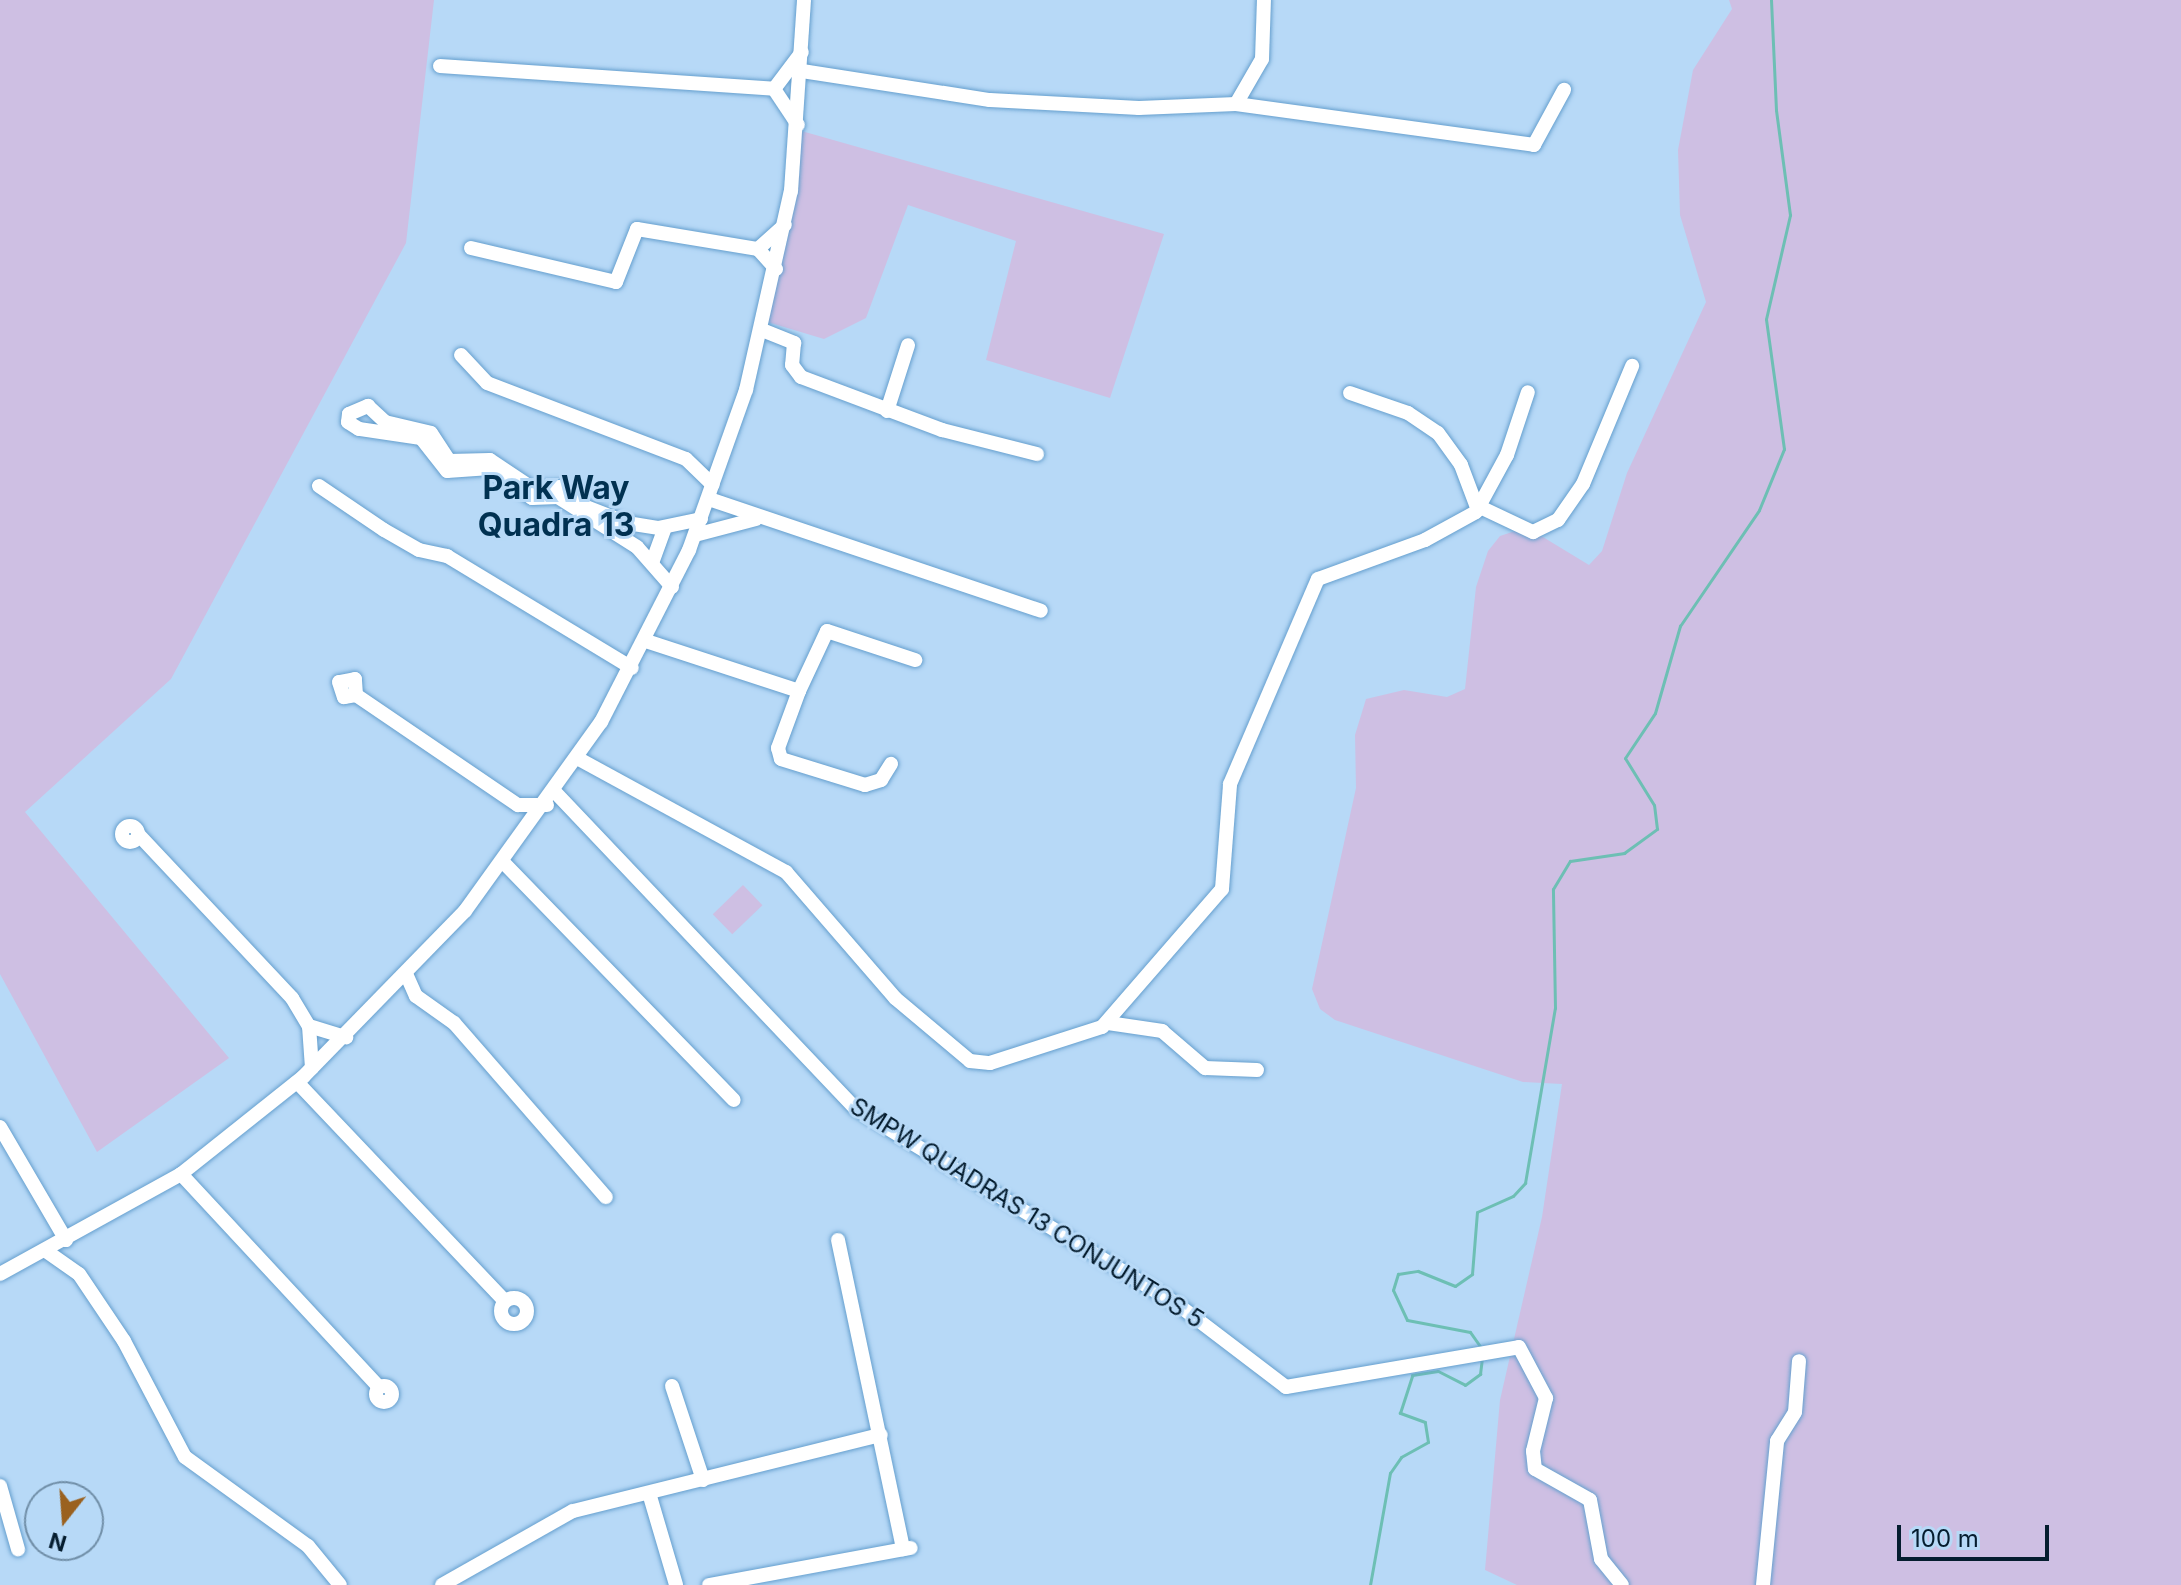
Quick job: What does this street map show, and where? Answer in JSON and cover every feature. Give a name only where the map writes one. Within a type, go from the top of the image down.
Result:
[{"type":"street","points":[[0,1274],[181,1174],[297,1082],[407,976],[504,863],[577,758],[632,668],[695,535],[762,330],[785,225],[798,125],[804,0]]},
{"type":"street","points":[[1236,104],[1262,59],[1264,0]]},
{"type":"street","points":[[774,89],[802,52]]},
{"type":"street","points":[[440,66],[774,89]]},
{"type":"street","points":[[802,71],[990,100],[1139,108],[1236,104],[1534,145],[1564,90]]},
{"type":"street","points":[[774,89],[798,125]]},
{"type":"street","points":[[758,249],[785,225]]},
{"type":"street","points":[[471,248],[616,282],[637,229],[758,249],[776,269]]},
{"type":"street","points":[[762,330],[794,343],[797,375],[887,411],[1037,454]]},
{"type":"street","points":[[887,411],[908,345]]},
{"type":"street","points":[[461,355],[487,383],[699,465],[723,457]]},
{"type":"street","points":[[1350,393],[1408,413],[1438,433],[1461,465],[1479,508],[1533,532],[1558,520],[1583,484],[1632,366]]},
{"type":"street","points":[[1108,1023],[1222,889],[1230,784],[1318,579],[1425,540],[1479,508],[1528,392]]},
{"type":"street","points":[[672,587],[652,563],[558,497],[532,498],[490,468],[447,471],[421,438],[359,429],[348,422],[349,414],[368,406],[385,422],[431,433],[449,461],[490,460],[532,488],[561,487],[576,502],[617,519],[665,527],[701,519]]},
{"type":"street","points":[[699,465],[711,492],[726,505],[1041,611]]},
{"type":"street","points":[[319,486],[396,536],[447,556],[632,668]]},
{"type":"street","points":[[725,525],[726,505]]},
{"type":"street","points":[[695,535],[725,525],[761,519]]},
{"type":"street","points":[[652,563],[665,527]]},
{"type":"street","points":[[891,764],[881,780],[865,785],[781,759],[778,748],[799,691],[827,631],[915,660]]},
{"type":"street","points":[[646,641],[799,691]]},
{"type":"street","points":[[356,695],[518,805],[524,835]]},
{"type":"street","points":[[577,758],[786,872],[895,998],[970,1061],[990,1063],[1108,1023],[1162,1031],[1205,1068],[1257,1070]]},
{"type":"street","points":[[518,805],[551,798]]},
{"type":"street","name":"SMPW QUADRAS 13 CONJUNTOS 5","points":[[551,798],[856,1109],[1177,1304],[1286,1387],[1519,1347],[1546,1398],[1533,1451],[1535,1469],[1584,1493],[1601,1559],[1622,1585]]},
{"type":"street","points":[[138,834],[292,998],[309,1026],[312,1068]]},
{"type":"street","points":[[504,863],[734,1100]]},
{"type":"street","points":[[407,976],[424,1004]]},
{"type":"street","points":[[385,997],[424,1004],[454,1023],[606,1197]]},
{"type":"street","points":[[309,1026],[346,1037]]},
{"type":"street","points":[[297,1082],[505,1301]]},
{"type":"street","points":[[0,1127],[66,1240]]},
{"type":"street","points":[[181,1174],[379,1387]]},
{"type":"street","points":[[709,1585],[908,1548],[838,1240]]},
{"type":"street","points":[[46,1251],[79,1274],[124,1341],[185,1457],[308,1546],[340,1585]]},
{"type":"street","points":[[1763,1585],[1777,1441],[1795,1412],[1799,1361]]},
{"type":"street","points":[[672,1386],[703,1480]]},
{"type":"street","points":[[442,1585],[573,1511],[881,1435]]},
{"type":"street","points":[[0,1486],[18,1549]]},
{"type":"street","points":[[649,1493],[676,1585]]},
{"type":"shaded area","points":[[0,0],[434,0],[406,243],[171,679],[25,812],[229,1058],[97,1152],[0,974]]},
{"type":"shaded area","points":[[1729,0],[2181,0],[2181,1585],[1517,1585],[1485,1570],[1500,1400],[1542,1217],[1562,1084],[1523,1082],[1335,1020],[1320,1009],[1312,989],[1356,788],[1355,735],[1366,699],[1404,690],[1447,697],[1465,689],[1476,587],[1488,551],[1500,536],[1518,530],[1538,534],[1589,565],[1602,551],[1627,473],[1706,302],[1680,215],[1678,150],[1693,70],[1732,9]]},
{"type":"shaded area","points":[[798,130],[1164,234],[1110,398],[986,360],[1016,241],[908,205],[866,318],[824,339],[764,321]]},
{"type":"shaded area","points":[[743,885],[762,905],[732,934],[713,914]]},
{"type":"waterway","points":[[1482,1349],[1470,1332],[1407,1320],[1393,1290],[1398,1274],[1418,1271],[1455,1286],[1472,1274],[1477,1212],[1513,1196],[1525,1183],[1555,1008],[1553,889],[1570,861],[1624,853],[1657,829],[1654,805],[1625,758],[1655,713],[1680,626],[1759,510],[1784,449],[1766,319],[1790,215],[1776,110],[1771,0]]},
{"type":"waterway","points":[[1370,1585],[1390,1473],[1401,1457],[1428,1442],[1425,1422],[1400,1413],[1412,1375],[1438,1371],[1465,1385],[1480,1374],[1482,1357]]},
{"type":"district","name":"Park Way Quadra 13","points":[[556,508]]}]
